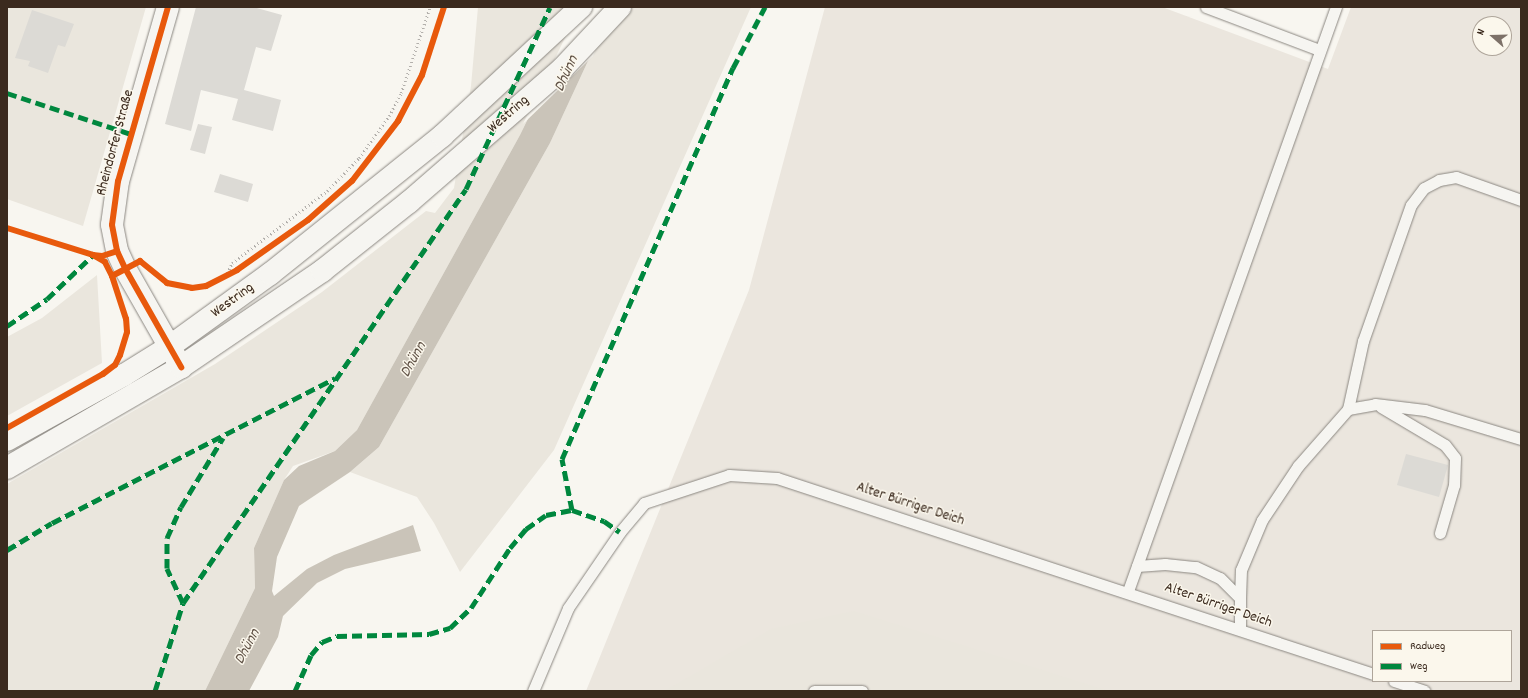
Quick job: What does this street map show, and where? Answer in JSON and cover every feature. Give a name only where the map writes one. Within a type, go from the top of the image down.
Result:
[{"type":"main road","name":"Rheindorfer Straße","points":[[168,7],[118,182],[112,226],[117,251],[126,270],[181,367]]},
{"type":"main road","name":"Westring","points":[[7,440],[124,375],[169,347],[308,245],[442,136],[581,7]]},
{"type":"main road","name":"Westring","points":[[7,468],[181,367],[322,271],[409,202],[562,69],[620,7]]},
{"type":"lane","points":[[1206,7],[1319,50]]},
{"type":"lane","points":[[1128,592],[1319,50],[1336,7]]},
{"type":"lane","points":[[1240,629],[1241,570],[1262,520],[1298,466],[1348,409],[1363,341],[1411,205],[1424,188],[1439,180],[1456,177],[1521,200]]},
{"type":"lane","points":[[1348,409],[1375,404],[1425,410],[1521,439]]},
{"type":"lane","points":[[1375,404],[1445,445],[1455,458],[1454,485],[1440,533]]},
{"type":"lane","name":"Alter Bürriger Deich","points":[[533,691],[568,608],[620,532],[644,503],[729,475],[777,478],[1128,592],[1372,674]]},
{"type":"lane","points":[[1137,566],[1166,564],[1196,567],[1220,578],[1240,598]]},
{"type":"lane","points":[[1397,682],[1424,691]]},
{"type":"lane","points":[[814,691],[862,691]]},
{"type":"path","points":[[227,273],[232,262],[321,196],[359,158],[389,116],[401,93],[430,7]]},
{"type":"path","points":[[227,273],[237,270]]},
{"type":"shaded area","points":[[7,7],[146,7],[83,226],[7,199]]},
{"type":"shaded area","points":[[478,7],[582,7],[520,135],[357,430],[335,451],[293,466],[284,480],[254,548],[255,588],[205,691],[7,691],[7,484],[215,364],[322,292],[426,211],[435,213],[454,188],[471,86]]},
{"type":"shaded area","points":[[613,7],[751,7],[554,450],[460,572],[434,523],[417,497],[350,472],[379,447],[550,143]]},
{"type":"shaded area","points":[[825,7],[1162,7],[1328,69],[1351,7],[1521,7],[1521,691],[586,691],[749,290]]},
{"type":"shaded area","points":[[97,275],[102,363],[7,416],[7,337],[42,318]]},
{"type":"shaded area","points":[[854,611],[1109,691],[666,690],[771,629]]},
{"type":"water","name":"Dhünn","points":[[613,7],[550,143],[379,447],[350,472],[299,506],[277,557],[272,591],[274,596],[307,569],[334,555],[413,525],[421,551],[345,569],[317,583],[283,616],[278,637],[249,691],[205,691],[255,588],[254,548],[284,480],[299,466],[335,451],[357,430],[520,135],[577,19]]},
{"type":"pier","points":[[580,7],[615,7],[593,56],[523,124]]},
{"type":"building","points":[[196,7],[253,7],[282,15],[271,51],[256,47],[244,90],[281,100],[273,131],[232,120],[238,99],[201,90],[191,131],[165,124]]},
{"type":"building","points":[[32,10],[74,24],[65,47],[58,45],[48,73],[28,66],[30,61],[15,58]]},
{"type":"building","points":[[198,124],[212,127],[205,154],[190,150]]},
{"type":"building","points":[[220,174],[253,184],[248,202],[214,192]]},
{"type":"building","points":[[1406,454],[1448,465],[1439,497],[1397,485]]},
{"type":"marked path","points":[[155,691],[183,603],[466,189],[550,7]]},
{"type":"marked path","points":[[572,510],[562,459],[733,68],[765,7]]},
{"type":"marked path","points":[[7,93],[131,134]]},
{"type":"marked path","points":[[7,326],[47,299],[93,255]]},
{"type":"marked path","points":[[7,550],[52,523],[335,378]]},
{"type":"marked path","points":[[183,603],[167,568],[167,538],[181,507],[223,438]]},
{"type":"marked path","points":[[295,691],[311,655],[322,642],[337,636],[429,634],[450,628],[471,608],[510,548],[526,529],[546,515],[572,510],[604,521],[620,532]]},
{"type":"cycle path","points":[[168,7],[118,181],[112,225],[117,251],[126,270],[181,367]]},
{"type":"cycle path","points":[[112,276],[140,261],[167,283],[192,288],[206,286],[237,270],[308,220],[352,181],[398,121],[422,75],[444,7]]},
{"type":"cycle path","points":[[7,228],[93,255],[102,256],[117,251]]},
{"type":"cycle path","points":[[7,428],[103,374],[115,365],[120,355],[127,332],[126,319],[112,276],[105,262],[93,255]]}]
